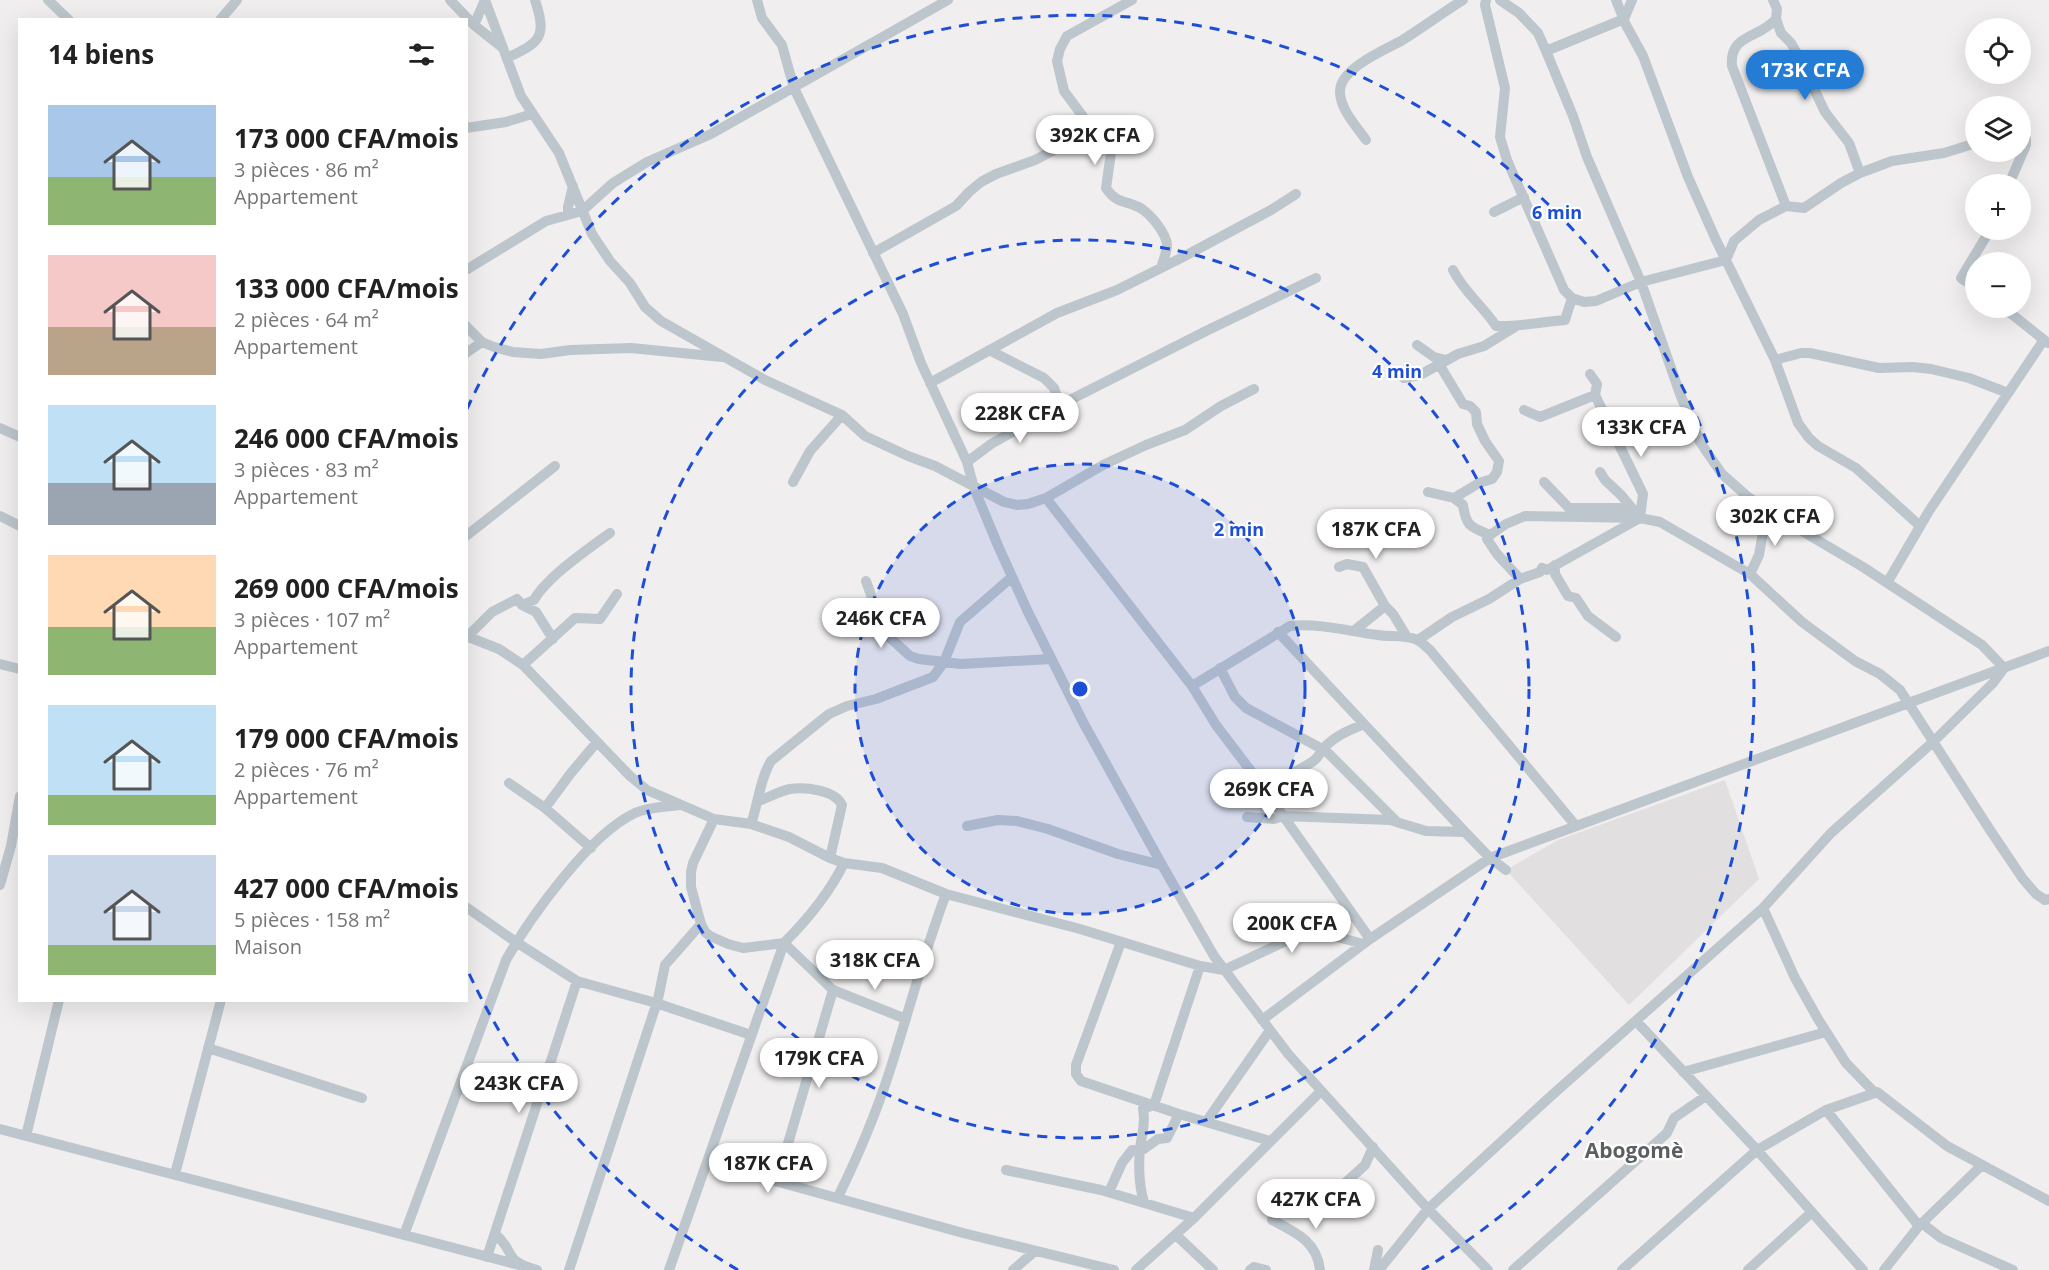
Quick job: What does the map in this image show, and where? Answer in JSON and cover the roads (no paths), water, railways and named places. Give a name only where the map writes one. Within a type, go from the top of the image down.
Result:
[{"type":"street","points":[[48,0],[67,18]]},
{"type":"street","points":[[222,18],[237,0]]},
{"type":"street","points":[[450,0],[467,18]]},
{"type":"street","points":[[474,25],[485,0]]},
{"type":"street","points":[[485,0],[521,96],[559,153],[592,234],[610,261],[630,283],[645,307],[662,321],[765,380],[842,415],[865,436],[908,456],[935,465],[974,488],[1004,502],[1017,505],[1046,498],[1103,465],[1185,430],[1221,406],[1254,389]]},
{"type":"street","points":[[505,53],[532,46],[540,35],[540,16],[535,0]]},
{"type":"street","points":[[757,0],[762,18],[782,45],[794,88],[903,315],[930,382],[967,462],[974,488],[1012,577],[1083,722],[1162,865],[1224,970],[1270,1030],[1320,1091],[1428,1209],[1488,1270]]},
{"type":"street","points":[[468,269],[546,221],[582,211],[613,183],[647,162],[711,134],[948,0]]},
{"type":"street","points":[[1132,0],[1067,36],[1057,61],[1064,91],[1087,122],[1106,142],[1111,153],[1106,188],[1119,202],[1144,210],[1162,231],[1167,243],[1161,268]]},
{"type":"street","points":[[1366,140],[1349,115],[1340,94],[1341,84],[1367,59],[1462,0]]},
{"type":"street","points":[[1486,0],[1485,5],[1505,88],[1500,137],[1507,159],[1564,290],[1572,298],[1584,302],[1596,301],[1641,282],[1726,260]]},
{"type":"street","points":[[1500,0],[1519,13],[1538,33],[1573,116],[1587,157],[1641,282],[1661,344],[1700,442],[1722,474],[1748,497],[1982,645],[2004,668]]},
{"type":"street","points":[[1616,0],[1643,56],[1688,177],[1775,360],[1798,423],[1809,438],[1856,468],[1920,526]]},
{"type":"street","points":[[1546,51],[1624,18],[1632,0]]},
{"type":"street","points":[[1773,0],[1781,33],[1791,43],[1799,57],[1826,112],[1849,143],[1860,173]]},
{"type":"street","points":[[468,19],[505,53]]},
{"type":"street","points":[[1776,20],[1763,31],[1740,40],[1731,58],[1732,66],[1786,206]]},
{"type":"street","points":[[468,128],[506,122],[532,114]]},
{"type":"street","points":[[873,253],[956,206],[981,182],[1035,160],[1062,146],[1087,122]]},
{"type":"street","points":[[1726,260],[1734,241],[1759,220],[1786,206],[1804,208],[1860,173],[1892,161],[1944,153],[1965,146]]},
{"type":"street","points":[[568,215],[573,186]]},
{"type":"street","points":[[930,382],[1057,314],[1117,290],[1161,268],[1296,194]]},
{"type":"street","points":[[1494,212],[1524,197]]},
{"type":"street","points":[[1454,270],[1460,284],[1489,315],[1496,326],[1515,327],[1537,322],[1565,320],[1572,298]]},
{"type":"street","points":[[967,462],[991,444],[1060,405],[1316,278]]},
{"type":"street","points":[[1887,583],[1920,526],[2008,393],[2046,342],[2016,318]]},
{"type":"street","points":[[1404,378],[1420,375],[1443,362],[1484,346],[1515,327]]},
{"type":"street","points":[[468,328],[482,342],[513,352],[541,354],[570,350],[631,348],[725,357]]},
{"type":"street","points":[[468,352],[482,342]]},
{"type":"street","points":[[1418,345],[1443,362],[1463,404],[1470,406],[1476,412],[1477,424],[1485,441],[1499,461],[1497,472],[1492,478],[1454,498]]},
{"type":"street","points":[[989,350],[1044,378],[1054,388],[1060,405]]},
{"type":"street","points":[[1775,360],[1810,353],[1879,368],[1932,369],[1969,378],[2008,393]]},
{"type":"street","points":[[1590,374],[1597,384],[1595,395],[1643,494],[1640,518]]},
{"type":"street","points":[[1524,410],[1540,417],[1595,395]]},
{"type":"street","points":[[793,482],[810,451],[842,415]]},
{"type":"street","points":[[0,428],[18,436]]},
{"type":"street","points":[[468,534],[555,466]]},
{"type":"street","points":[[1600,472],[1640,518]]},
{"type":"street","points":[[1544,482],[1569,508],[1632,508]]},
{"type":"street","points":[[1428,492],[1454,498],[1463,504],[1466,520],[1473,529],[1490,535]]},
{"type":"street","points":[[1046,498],[1192,686],[1216,725],[1284,816],[1366,941]]},
{"type":"street","points":[[1750,574],[1759,555],[1767,509]]},
{"type":"street","points":[[0,516],[18,525]]},
{"type":"street","points":[[1520,579],[1497,554],[1487,539],[1506,524],[1525,516],[1640,518],[1660,522],[1750,574],[1802,622],[1855,661],[1891,681],[1900,690],[2023,879],[2036,894],[2045,900],[2049,899]]},
{"type":"street","points":[[1192,686],[1290,626],[1303,624],[1334,626],[1379,635],[1412,638],[1489,599],[1520,579],[1540,572],[1542,568],[1546,570],[1640,518]]},
{"type":"street","points":[[522,605],[534,600],[538,593],[575,559],[610,533]]},
{"type":"street","points":[[1339,567],[1347,564],[1363,567],[1385,606],[1412,638],[1430,650],[1576,826]]},
{"type":"street","points":[[1555,565],[1555,574],[1568,596],[1575,598],[1588,616],[1616,637]]},
{"type":"street","points":[[752,824],[765,771],[771,761],[829,714],[917,685],[933,677],[944,662],[960,622],[1012,577]]},
{"type":"street","points":[[866,581],[878,618],[888,635],[910,656],[944,662],[976,664],[1051,659]]},
{"type":"street","points":[[523,665],[575,618],[600,619],[617,594]]},
{"type":"street","points":[[468,636],[492,612],[516,599],[536,612],[552,639]]},
{"type":"street","points":[[1354,630],[1385,606]]},
{"type":"street","points":[[1278,632],[1465,832],[1490,858],[1506,870]]},
{"type":"street","points":[[468,637],[499,649],[523,665],[630,776],[647,790],[714,819],[752,824],[789,837],[844,863],[882,868],[946,894],[1080,929],[1200,966],[1224,970],[1288,940],[1309,934],[1323,933],[1366,941]]},
{"type":"street","points":[[1262,1020],[1366,941],[1490,858],[2049,651]]},
{"type":"street","points":[[0,664],[18,668]]},
{"type":"street","points":[[1220,668],[1235,698],[1246,708],[1322,749],[1397,822]]},
{"type":"street","points":[[1379,1270],[1428,1209],[1763,908],[1830,833],[1933,742],[1993,683],[2004,668]]},
{"type":"street","points":[[1260,783],[1274,780],[1312,762],[1335,738],[1364,724]]},
{"type":"street","points":[[544,808],[597,742]]},
{"type":"street","points":[[508,783],[544,808],[591,848]]},
{"type":"street","points":[[759,801],[790,789],[807,789],[830,794],[840,800],[843,805],[830,858]]},
{"type":"street","points":[[636,812],[647,790]]},
{"type":"street","points":[[404,1234],[506,960],[516,942],[550,894],[609,830],[636,812],[681,805]]},
{"type":"street","points":[[0,885],[11,846],[18,807]]},
{"type":"street","points":[[1247,817],[1390,820],[1426,831],[1465,832]]},
{"type":"street","points":[[714,819],[691,872],[691,887],[701,924],[710,936],[743,948],[783,943]]},
{"type":"street","points":[[967,826],[998,820],[1017,821],[1048,829],[1118,854],[1162,865]]},
{"type":"street","points":[[669,1270],[783,943],[819,905],[835,882],[844,863]]},
{"type":"street","points":[[838,1197],[866,1138],[890,1072],[927,948],[946,894]]},
{"type":"street","points":[[468,908],[577,981],[656,1003],[752,1035]]},
{"type":"street","points":[[1763,908],[1795,978],[1826,1032],[1846,1063],[1875,1093],[1877,1092],[1947,1146],[2049,1201]]},
{"type":"street","points":[[569,1270],[656,1003],[665,965],[701,924]]},
{"type":"street","points":[[1121,942],[1076,1065],[1076,1074],[1081,1081],[1179,1114],[1270,1141]]},
{"type":"street","points":[[783,943],[833,990],[906,1019]]},
{"type":"street","points":[[1154,1105],[1200,966]]},
{"type":"street","points":[[487,1257],[577,981]]},
{"type":"street","points":[[777,1181],[833,990]]},
{"type":"street","points":[[26,1136],[59,1002]]},
{"type":"street","points":[[175,1174],[220,1002]]},
{"type":"street","points":[[1636,1021],[1757,1150],[1863,1270]]},
{"type":"street","points":[[1206,1122],[1270,1030]]},
{"type":"street","points":[[1683,1072],[1826,1032]]},
{"type":"street","points":[[208,1048],[362,1098]]},
{"type":"street","points":[[1136,1270],[1194,1218],[1320,1091]]},
{"type":"street","points":[[1622,1270],[1757,1150],[1826,1110],[1875,1093]]},
{"type":"street","points":[[1513,1270],[1667,1133],[1674,1118],[1706,1096]]},
{"type":"street","points":[[1144,1202],[1139,1187],[1142,1137],[1145,1126],[1143,1109],[1154,1105]]},
{"type":"street","points":[[1826,1110],[1921,1225],[1941,1238],[2013,1270]]},
{"type":"street","points":[[1109,1192],[1122,1164],[1132,1150],[1141,1151],[1158,1139],[1167,1138],[1179,1114]]},
{"type":"street","points":[[0,1129],[537,1270]]},
{"type":"street","points":[[1290,1191],[1292,1207],[1301,1213],[1317,1209],[1335,1196],[1365,1164],[1373,1147]]},
{"type":"street","points":[[707,1162],[1034,1252],[1114,1270]]},
{"type":"street","points":[[1884,1270],[1921,1225],[1982,1165]]},
{"type":"street","points":[[1006,1170],[1109,1192],[1194,1218]]},
{"type":"street","points":[[1748,1270],[1812,1212]]},
{"type":"street","points":[[1272,1220],[1311,1244],[1319,1260],[1320,1270]]},
{"type":"street","points":[[495,1234],[519,1265]]},
{"type":"street","points":[[1176,1235],[1213,1270]]},
{"type":"street","points":[[1374,1270],[1378,1250]]},
{"type":"street","points":[[1897,1270],[1899,1251]]},
{"type":"street","points":[[1013,1270],[1034,1252]]},
{"type":"street","points":[[1250,1270],[1254,1267],[1266,1270]]},
{"type":"district","name":"Abogomè","points":[[1634,1151]]}]
